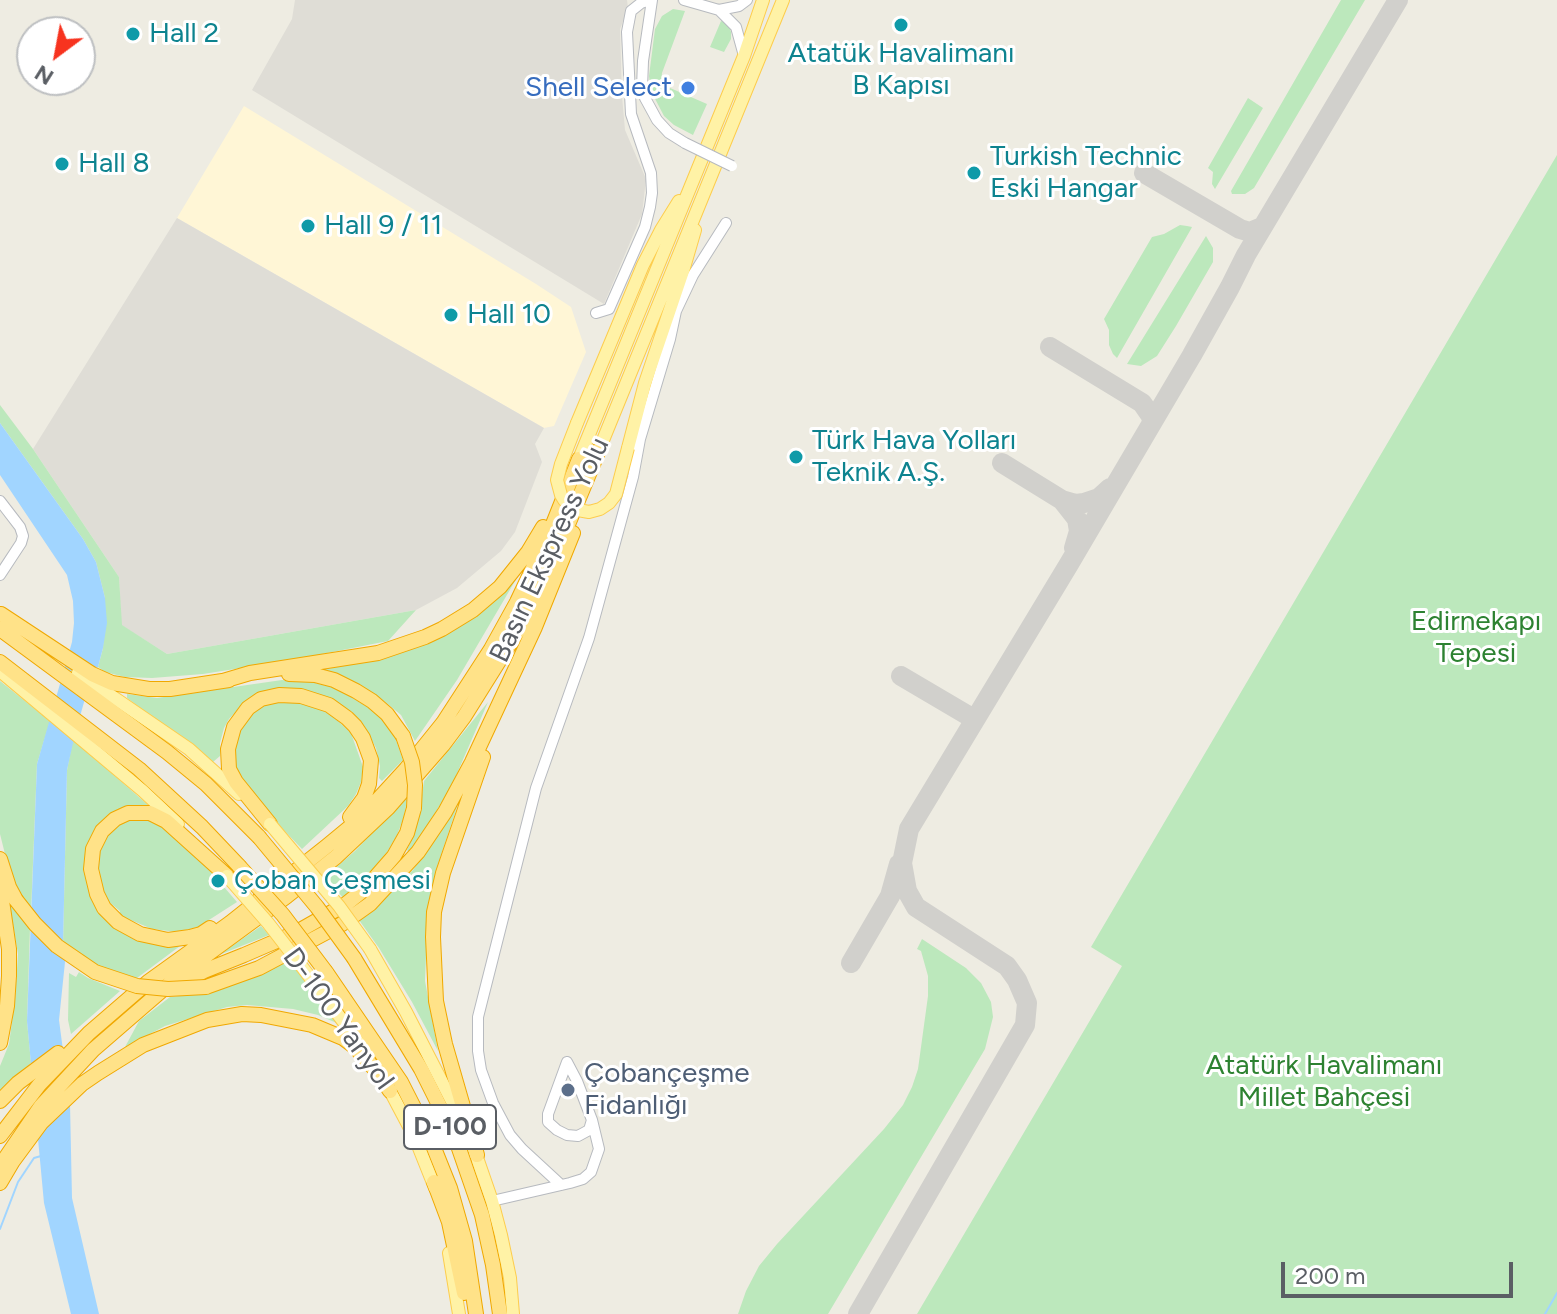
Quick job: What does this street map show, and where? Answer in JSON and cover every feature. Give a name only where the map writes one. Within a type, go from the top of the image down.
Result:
[{"type":"highway","points":[[0,859],[16,900],[57,946],[95,972],[137,986],[168,989],[206,987],[285,956],[342,924],[377,897],[418,852],[445,812],[535,627],[595,474],[599,450]]},
{"type":"highway","name":"Basın Ekspress Yolu","points":[[0,1166],[30,1120],[75,1068],[113,1031],[182,973],[336,857],[379,817],[443,745],[519,629],[599,450]]},
{"type":"highway","points":[[223,681],[250,673],[378,653],[425,637],[457,621],[487,599],[514,572],[539,536],[579,459]]},
{"type":"highway","name":"Basın Ekspress Yolu","points":[[69,1048],[148,982],[230,923],[361,818],[425,747],[461,698],[517,602],[579,459]]},
{"type":"highway","points":[[0,619],[112,683],[170,689],[296,674],[334,680],[372,701],[387,714],[403,736],[412,762],[414,808],[407,833],[394,856],[366,888],[346,904],[295,933],[192,976],[141,1009]]},
{"type":"highway","name":"D-100","points":[[0,619],[206,784],[259,837],[311,899],[354,958],[434,1093],[459,1146],[489,1240],[500,1314]]},
{"type":"highway","name":"D-100","points":[[0,662],[147,776],[202,827],[283,915],[326,972],[401,1082],[432,1143],[450,1188],[465,1241],[476,1314]]},
{"type":"highway","points":[[270,824],[229,769],[230,738],[241,716],[261,699],[289,695],[315,699],[340,712],[355,726],[371,760],[367,792],[361,805],[315,853]]},
{"type":"highway","points":[[477,1155],[436,1001],[434,912],[443,873],[494,731],[502,698]]},
{"type":"highway","points":[[227,876],[166,821],[150,813],[128,813],[108,824],[96,840],[92,857],[94,881],[104,908],[118,922],[140,934],[168,940],[190,937],[246,909]]},
{"type":"highway","points":[[0,887],[9,963],[7,1006],[0,1043]]},
{"type":"highway","points":[[0,1183],[30,1138],[69,1095],[143,1045],[207,1020],[242,1014],[270,1016],[297,1020],[328,1031],[343,1038],[367,1060],[390,1091]]},
{"type":"highway","points":[[0,1101],[18,1083],[69,1048]]},
{"type":"highway","points":[[0,1136],[69,1048]]},
{"type":"highway","points":[[434,1182],[455,1242],[468,1314]]},
{"type":"main road","name":"Basın Ekspress Yolu","points":[[579,459],[744,56],[763,0]]},
{"type":"main road","name":"Basın Ekspress Yolu","points":[[599,450],[783,0]]},
{"type":"main road","points":[[694,178],[651,248],[561,464],[557,480],[561,495],[578,510],[589,512],[600,509],[616,494],[645,383],[692,245],[695,214]]},
{"type":"main road","points":[[0,619],[189,749],[270,824],[339,906],[370,949],[443,1081],[477,1155],[506,1257],[513,1314]]},
{"type":"main road","name":"D-100 Yanyol","points":[[0,671],[143,791],[189,835],[268,923],[357,1037],[415,1138],[434,1182],[459,1314]]},
{"type":"street","points":[[596,313],[609,309],[645,227],[650,207],[651,173],[631,114],[627,32],[631,11],[641,3],[651,0],[642,88],[657,120],[669,133],[685,143],[732,166]]},
{"type":"street","points":[[684,0],[719,10],[739,6],[747,0]]},
{"type":"street","points":[[719,10],[736,27],[744,56]]},
{"type":"street","points":[[561,1185],[516,1142],[493,1103],[481,1070],[477,1043],[478,1017],[536,788],[589,638],[676,311],[693,275],[726,223]]},
{"type":"street","points":[[0,501],[23,533],[21,543],[0,575]]},
{"type":"street","points":[[492,1201],[583,1179],[591,1172],[599,1149],[592,1120],[567,1062],[548,1114],[548,1122],[567,1135],[578,1136],[589,1130],[592,1120]]},
{"type":"shaded area","points":[[295,0],[627,0],[628,8],[620,29],[625,130],[646,179],[642,214],[604,304],[252,90],[292,19]]},
{"type":"shaded area","points":[[244,106],[571,307],[586,352],[554,426],[544,428],[177,218]]},
{"type":"shaded area","points":[[177,218],[544,428],[535,444],[542,462],[515,532],[501,551],[457,588],[416,610],[167,654],[121,625],[119,577],[33,449]]},
{"type":"green space","points":[[1341,0],[1365,0],[1254,188],[1245,194],[1232,194],[1231,191]]},
{"type":"green space","points":[[673,9],[685,11],[662,73],[661,84],[707,104],[693,135],[664,116],[651,91],[649,76],[655,29],[662,16]]},
{"type":"green space","points":[[721,21],[728,24],[731,32],[724,52],[710,47]]},
{"type":"green space","points":[[1248,98],[1263,108],[1215,189],[1213,172],[1208,168]]},
{"type":"green space","name":"Atatürk Havalimanı Millet Bahçesi","points":[[1557,155],[1557,1314],[917,1314],[1122,966],[1091,947]]},
{"type":"green space","points":[[1180,225],[1192,227],[1117,358],[1109,345],[1109,330],[1104,319],[1152,237]]},
{"type":"green space","points":[[1206,236],[1213,248],[1213,262],[1176,326],[1157,356],[1141,366],[1127,364]]},
{"type":"green space","points":[[0,405],[119,577],[122,625],[167,654],[416,610],[388,641],[203,674],[152,678],[125,677],[105,672],[98,667],[103,648],[105,598],[96,562],[0,423]]},
{"type":"green space","points":[[518,576],[457,680],[415,741],[401,715],[384,701],[362,687],[319,671],[391,654],[502,594]]},
{"type":"green space","points":[[282,680],[336,688],[369,708],[383,720],[395,737],[403,760],[382,781],[379,778],[376,748],[365,727],[352,712],[311,692],[281,688],[266,691],[243,704],[224,728],[220,756],[213,762],[127,698],[127,694],[157,698]]},
{"type":"green space","points":[[0,681],[50,721],[37,764],[31,912],[12,882],[0,834]]},
{"type":"green space","points":[[274,700],[306,703],[338,721],[351,733],[363,767],[361,782],[348,806],[302,849],[247,792],[233,759],[237,732],[253,709]]},
{"type":"green space","points":[[488,702],[452,785],[409,852],[424,781]]},
{"type":"green space","points":[[73,739],[148,805],[120,810],[100,826],[91,838],[86,854],[95,901],[155,943],[180,946],[137,978],[86,962],[63,944],[67,770]]},
{"type":"green space","points":[[408,795],[404,817],[387,852],[344,899],[325,877],[355,851]]},
{"type":"green space","points":[[458,804],[428,905],[425,981],[438,1051],[412,1002],[359,920],[413,870]]},
{"type":"green space","points":[[125,817],[156,819],[204,864],[237,902],[198,927],[177,932],[152,929],[119,915],[120,911],[103,893],[97,859],[108,831]]},
{"type":"green space","points":[[9,901],[30,928],[27,1021],[31,1063],[0,1094],[0,1066],[9,1044],[18,954]]},
{"type":"green space","points":[[261,926],[269,935],[219,955]]},
{"type":"green space","points":[[922,939],[966,968],[981,983],[991,1002],[993,1017],[985,1049],[828,1314],[738,1314],[759,1266],[884,1129],[903,1105],[912,1087],[918,1069],[928,996],[928,976],[921,951],[917,949]]},
{"type":"green space","points":[[288,959],[339,1024],[293,1009],[247,1005],[227,1007],[165,1026],[125,1047],[139,1021],[170,997],[188,995]]},
{"type":"green space","points":[[79,972],[120,991],[71,1034],[68,1020],[69,973],[76,977]]},
{"type":"water","points":[[0,423],[83,539],[96,562],[105,598],[107,623],[103,648],[98,667],[92,674],[67,770],[65,962],[59,1020],[70,1104],[72,1198],[99,1314],[71,1314],[44,1203],[27,1021],[37,764],[72,642],[73,601],[67,575],[0,475]]},
{"type":"waterway","points":[[0,1229],[18,1182],[34,1158],[41,1156]]},
{"type":"waterway","points":[[1545,1314],[1557,1293]]},
{"type":"taxiway","points":[[858,1314],[1025,1025],[1027,1003],[1007,966],[916,907],[907,891],[902,863],[909,829],[1069,564],[1192,355],[1246,255],[1398,0]]},
{"type":"taxiway","points":[[1144,173],[1240,229],[1250,232],[1262,227]]},
{"type":"taxiway","points":[[1050,347],[1142,403],[1152,422]]},
{"type":"taxiway","points":[[1002,463],[1070,505]]},
{"type":"taxiway","points":[[1074,548],[1079,531],[1077,519],[1062,500],[1084,503],[1099,498],[1110,488]]},
{"type":"taxiway","points":[[901,676],[974,719]]},
{"type":"taxiway","points":[[851,963],[890,896],[899,864]]},
{"type":"place","name":"Atatük Havalimanı B Kapısı","points":[[901,25]]},
{"type":"place","name":"Hall 2","points":[[133,34]]},
{"type":"place","name":"Shell Select","points":[[688,88]]},
{"type":"place","name":"Hall 8","points":[[62,164]]},
{"type":"place","name":"Turkish Technic Eski Hangar","points":[[974,173]]},
{"type":"place","name":"Hall 9 / 11","points":[[308,226]]},
{"type":"place","name":"Hall 10","points":[[451,315]]},
{"type":"place","name":"Türk Hava Yolları Teknik A.Ş.","points":[[796,457]]},
{"type":"place","name":"Çoban Çeşmesi","points":[[218,881]]},
{"type":"place","name":"Çobançeşme Fidanlığı","points":[[568,1090]]},
{"type":"park label","name":"Edirnekapı Tepesi","points":[[1476,638]]}]
